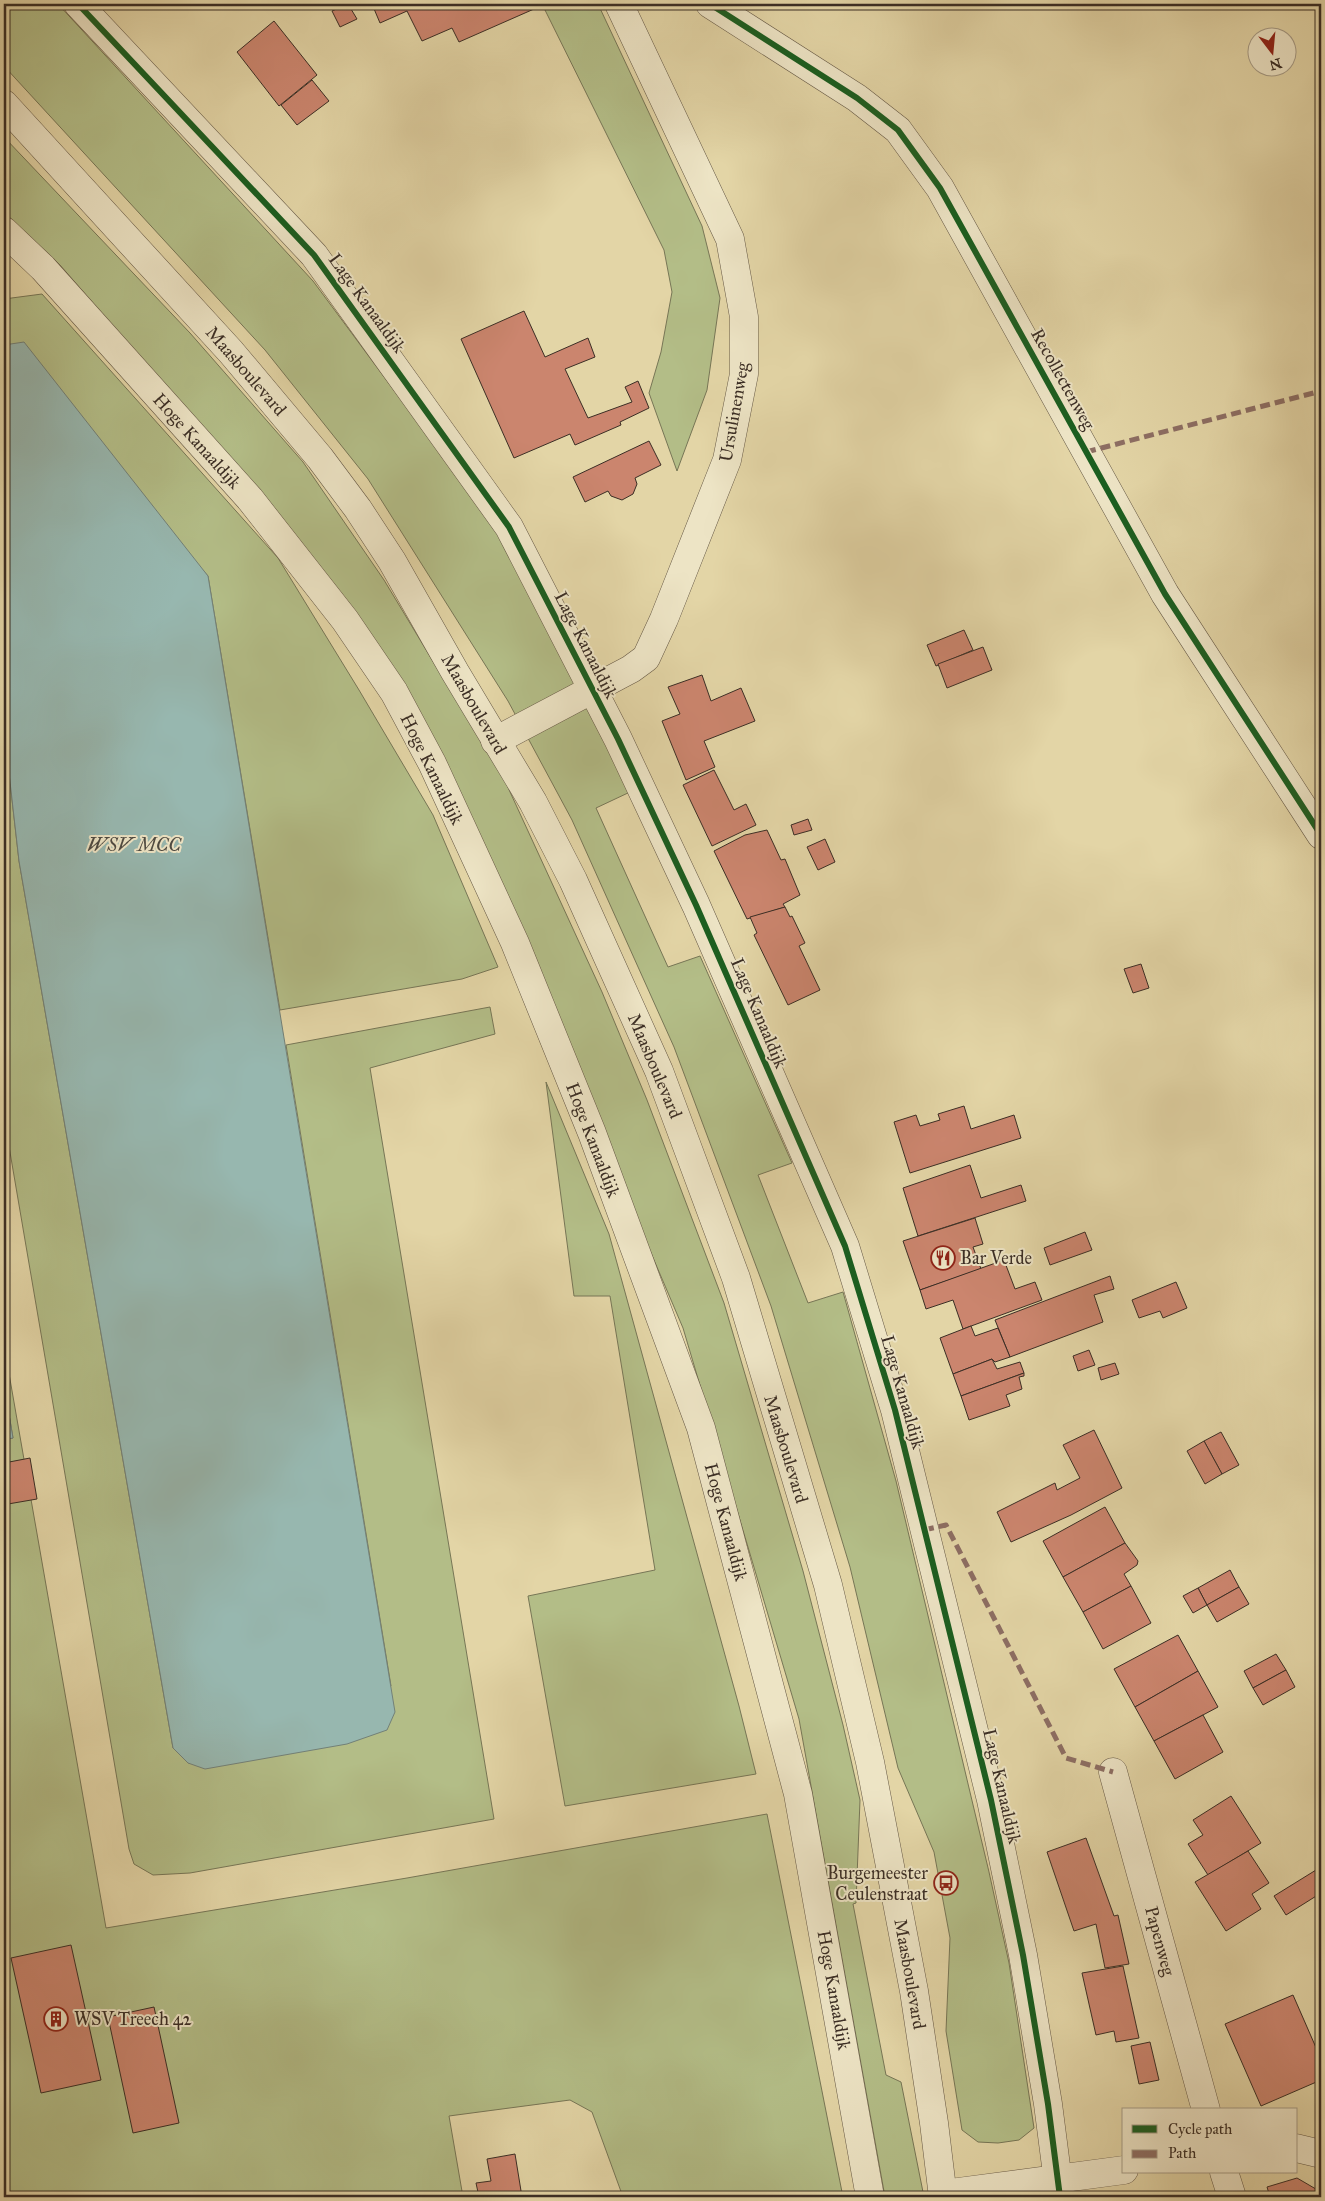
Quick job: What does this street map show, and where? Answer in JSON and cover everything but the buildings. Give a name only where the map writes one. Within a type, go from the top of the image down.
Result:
[{"type":"street","name":"Lage Kanaaldijk","points":[[78,4],[314,255],[509,527],[618,740],[696,905],[845,1246],[895,1410],[991,1800],[1023,1955],[1048,2104],[1059,2188]]},
{"type":"street","name":"Ursulinenweg","points":[[495,741],[631,669],[646,658],[664,620],[727,460],[744,374],[744,318],[730,239],[619,4]]},
{"type":"street","name":"Recollectenweg","points":[[710,4],[857,98],[898,130],[940,188],[1165,594],[1321,835]]},
{"type":"street","name":"Maasboulevard","points":[[4,104],[231,352],[320,458],[358,509],[392,561],[495,741],[533,802],[573,880],[659,1071],[736,1278],[828,1584],[870,1762],[914,1991],[943,2196]]},
{"type":"street","name":"Hoge Kanaaldijk","points":[[4,231],[43,268],[250,499],[345,620],[394,692],[432,764],[515,943],[592,1133],[701,1428],[798,1794],[870,2197]]},
{"type":"street","name":"Papenweg","points":[[1113,1772],[1205,2108]]},
{"type":"street","points":[[1298,2148],[1321,2154]]},
{"type":"street","points":[[943,2196],[1059,2188],[1122,2171]]},
{"type":"street","points":[[1225,2174],[1232,2197]]},
{"type":"green space","points":[[4,4],[58,4],[313,281],[502,536],[630,792],[596,808],[668,967],[700,956],[792,1163],[758,1175],[808,1303],[843,1292],[896,1481],[1009,1963],[1034,2128],[1019,2140],[998,2143],[978,2142],[962,2130],[946,2031],[950,1938],[934,1852],[898,1768],[850,1567],[771,1306],[674,1047],[572,820],[508,701],[368,479],[265,350],[4,66]]},
{"type":"green space","points":[[547,4],[598,4],[702,226],[720,298],[707,390],[677,471],[649,393],[661,352],[672,292],[664,250],[543,6]]},
{"type":"green space","points":[[4,137],[190,333],[303,462],[384,580],[505,781],[602,992],[647,1100],[724,1303],[803,1571],[843,1725],[860,1800],[856,1903],[853,1904],[886,2075],[901,2082],[924,2197],[885,2197],[799,1719],[683,1328],[454,791],[256,491],[60,265],[4,212]]},
{"type":"green space","points":[[42,294],[278,558],[433,815],[498,967],[462,979],[280,1010],[208,576],[4,345],[4,299]]},
{"type":"green space","points":[[4,768],[9,773],[19,861],[173,1748],[188,1763],[391,1686],[286,1045],[490,1007],[495,1034],[370,1068],[494,1819],[190,1873],[153,1875],[134,1864],[129,1849],[4,1117]]},
{"type":"green space","points":[[546,1082],[609,1234],[756,1774],[565,1806],[528,1596],[655,1570],[610,1296],[574,1296]]},
{"type":"green space","points":[[4,1345],[106,1928],[407,1878],[767,1814],[843,2197],[623,2197],[592,2112],[570,2100],[449,2116],[463,2197],[4,2197],[4,1440],[13,1438],[4,1385]]},
{"type":"water","name":"WSV MCC","points":[[24,342],[208,576],[395,1712],[387,1730],[347,1744],[205,1769],[188,1763],[173,1748],[19,861],[9,773],[4,768],[4,345]]},
{"type":"water","points":[[4,1385],[13,1438],[4,1440]]},
{"type":"marked path","points":[[1086,452],[1321,391]]},
{"type":"marked path","points":[[924,1530],[946,1525],[1066,1758],[1113,1772]]},
{"type":"cycle path","points":[[78,4],[314,255],[509,527],[618,739],[696,905],[845,1246],[895,1410],[991,1800],[1023,1955],[1048,2104],[1060,2197]]},
{"type":"cycle path","points":[[710,4],[857,98],[898,130],[940,188],[1165,594],[1321,835]]},
{"type":"place","name":"Bar Verde","points":[[943,1258]]},
{"type":"place","name":"Burgemeester Ceulenstraat","points":[[946,1883]]},
{"type":"place","name":"WSV Treech 42","points":[[56,2019]]}]
